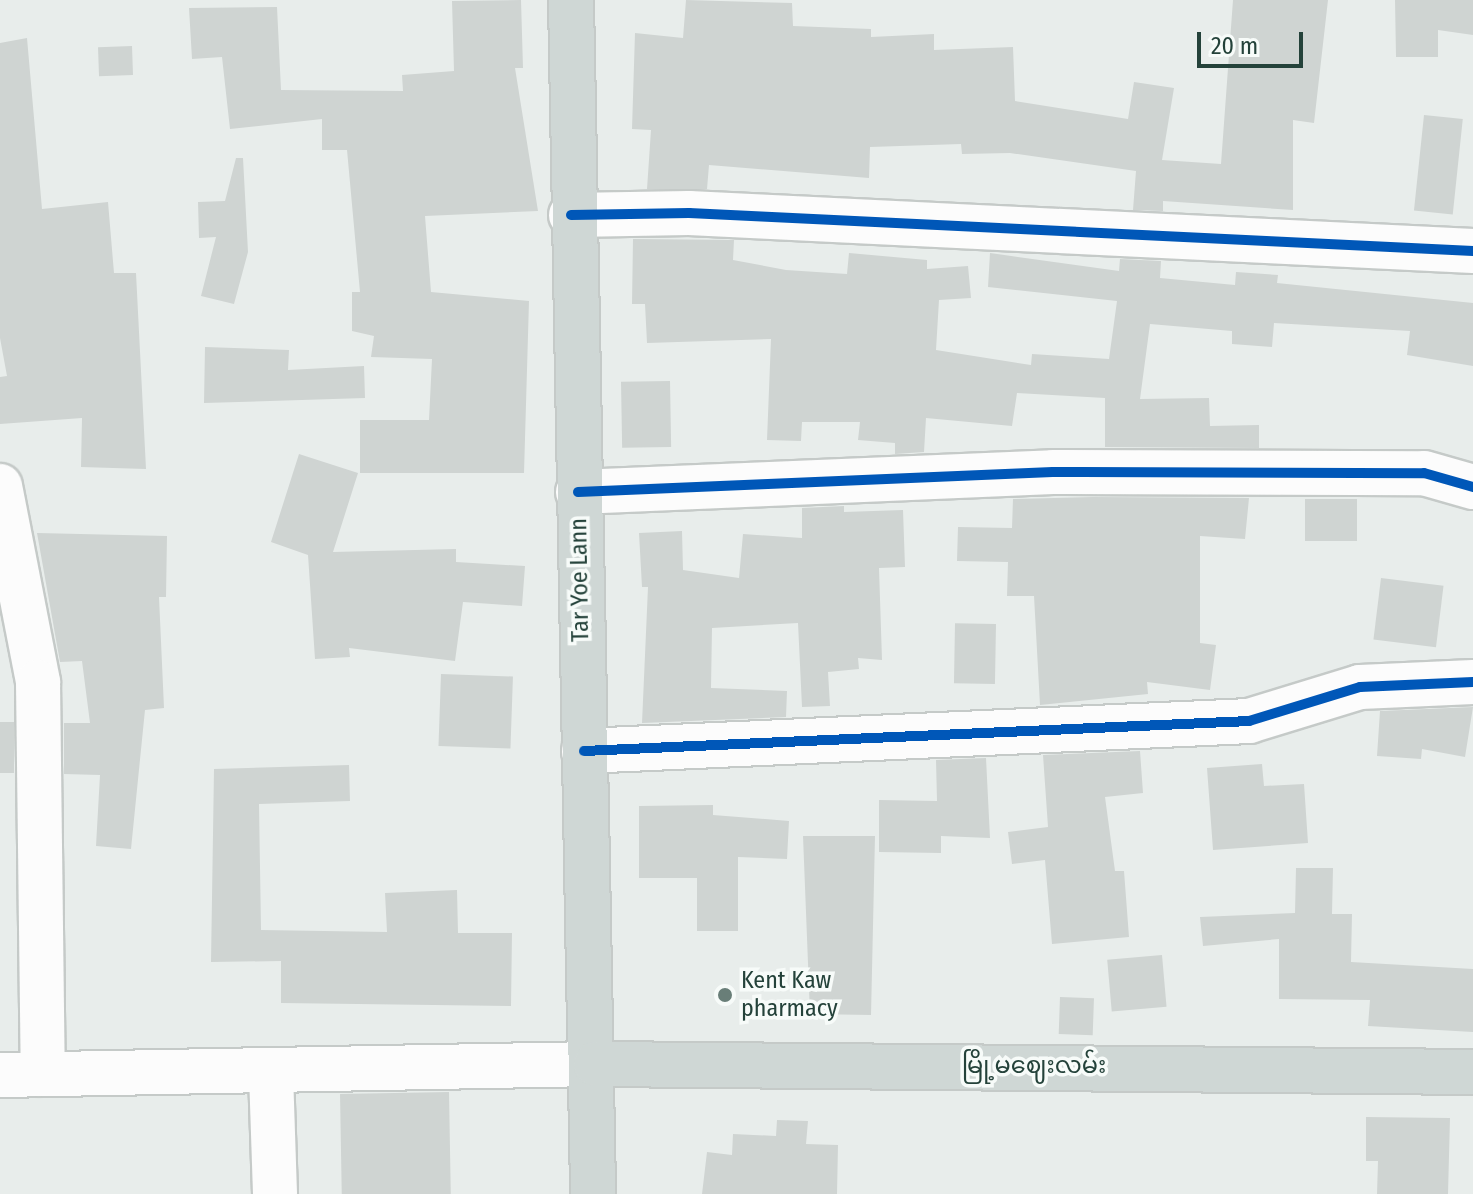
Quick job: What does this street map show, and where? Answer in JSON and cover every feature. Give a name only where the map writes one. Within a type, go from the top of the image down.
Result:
[{"type":"main road","name":"Tar Yoe Lann","points":[[571,0],[571,215],[584,751],[596,1064],[593,1194]]},
{"type":"main road","name":"မြို့မဈေးလမ်း","points":[[596,1064],[1473,1072]]},
{"type":"street","points":[[571,215],[689,213],[1473,251]]},
{"type":"street","points":[[578,492],[1053,472],[1424,473],[1473,487]]},
{"type":"street","points":[[0,486],[38,682],[43,1074]]},
{"type":"street","points":[[584,751],[1249,721],[1360,687],[1473,682]]},
{"type":"street","points":[[0,1075],[271,1073],[596,1064]]},
{"type":"street","points":[[271,1073],[275,1194]]},
{"type":"building","points":[[521,0],[523,68],[515,68],[538,211],[425,216],[431,292],[529,301],[524,473],[360,473],[360,420],[429,420],[432,359],[371,357],[374,336],[352,331],[352,292],[360,292],[347,150],[322,150],[322,119],[230,129],[222,57],[192,59],[189,8],[277,7],[281,90],[403,91],[402,75],[454,71],[452,1]]},
{"type":"building","points":[[686,0],[792,3],[793,26],[871,29],[871,37],[934,34],[934,50],[1013,47],[1015,101],[1128,119],[1134,82],[1174,88],[1162,160],[1221,164],[1233,0],[1328,0],[1314,123],[1293,120],[1293,210],[1163,201],[1163,211],[1133,210],[1136,171],[1010,153],[962,154],[961,144],[870,147],[869,178],[709,165],[707,189],[647,189],[651,130],[632,129],[635,33],[683,38]]},
{"type":"building","points":[[1395,0],[1473,0],[1473,35],[1438,30],[1438,57],[1396,57]]},
{"type":"building","points":[[27,38],[42,209],[108,202],[114,273],[136,273],[146,469],[81,467],[82,418],[0,424],[0,377],[7,376],[0,338],[0,43]]},
{"type":"building","points":[[132,46],[133,75],[99,76],[98,47]]},
{"type":"building","points":[[1424,115],[1463,119],[1453,215],[1414,210]]},
{"type":"building","points":[[236,158],[243,158],[248,252],[234,304],[201,296],[216,237],[199,238],[198,202],[225,201]]},
{"type":"building","points":[[633,239],[734,240],[733,260],[786,270],[847,274],[849,253],[927,260],[927,269],[968,266],[971,298],[939,300],[936,350],[1031,365],[1032,354],[1109,359],[1117,301],[988,287],[990,253],[1119,271],[1120,259],[1161,261],[1160,278],[1235,285],[1236,272],[1278,275],[1277,283],[1473,303],[1473,366],[1407,355],[1410,331],[1274,323],[1272,347],[1232,344],[1232,331],[1150,324],[1140,399],[1209,398],[1210,426],[1259,425],[1259,448],[1105,447],[1105,398],[1017,393],[1012,426],[926,418],[924,452],[895,454],[895,443],[858,440],[860,422],[802,422],[801,441],[767,440],[771,339],[647,343],[645,304],[632,304]]},
{"type":"building","points":[[205,347],[289,350],[288,370],[364,366],[365,398],[204,403]]},
{"type":"building","points":[[670,381],[671,447],[622,448],[621,382]]},
{"type":"building","points":[[299,454],[358,473],[333,552],[456,549],[456,562],[525,566],[522,606],[463,602],[455,661],[349,648],[350,657],[315,659],[308,555],[271,542]]},
{"type":"building","points":[[1249,498],[1245,539],[1200,536],[1200,643],[1216,645],[1210,690],[1147,682],[1148,694],[1040,705],[1034,596],[1007,596],[1008,562],[957,561],[958,527],[1012,528],[1013,499]]},
{"type":"building","points":[[1305,499],[1357,499],[1357,541],[1305,541]]},
{"type":"building","points":[[844,506],[844,512],[903,510],[905,567],[879,568],[882,660],[858,658],[859,669],[828,672],[830,706],[802,707],[798,623],[712,628],[711,688],[787,691],[786,717],[642,723],[648,587],[642,587],[639,533],[682,531],[683,570],[739,578],[743,534],[802,538],[802,508]]},
{"type":"building","points":[[37,533],[167,536],[166,597],[159,597],[164,708],[145,710],[131,849],[96,846],[100,775],[64,774],[64,723],[90,723],[82,661],[60,662]]},
{"type":"building","points":[[1381,578],[1444,586],[1436,647],[1373,640]]},
{"type":"building","points":[[955,623],[996,624],[995,684],[954,683]]},
{"type":"building","points":[[441,674],[513,677],[510,748],[438,746]]},
{"type":"building","points":[[1473,707],[1465,757],[1422,749],[1421,759],[1377,756],[1380,711]]},
{"type":"building","points":[[0,722],[14,722],[14,773],[0,773]]},
{"type":"building","points":[[1140,751],[1143,793],[1105,797],[1115,871],[1124,871],[1129,937],[1052,944],[1045,860],[1012,864],[1008,832],[1048,827],[1043,755]]},
{"type":"building","points":[[986,758],[990,838],[941,836],[941,853],[879,852],[879,800],[937,801],[936,760]]},
{"type":"building","points":[[1262,764],[1264,786],[1304,784],[1308,843],[1213,850],[1207,768]]},
{"type":"building","points":[[349,765],[350,801],[259,804],[261,930],[387,932],[385,893],[457,890],[458,933],[512,933],[511,1006],[281,1003],[281,961],[211,962],[214,769]]},
{"type":"building","points":[[713,805],[713,815],[789,821],[787,859],[738,857],[738,931],[697,931],[697,878],[639,878],[639,806]]},
{"type":"building","points":[[803,836],[875,836],[871,1015],[810,1014]]},
{"type":"building","points":[[1296,868],[1333,868],[1332,914],[1352,914],[1351,962],[1473,969],[1473,1032],[1368,1026],[1370,1000],[1279,999],[1279,939],[1203,946],[1200,917],[1295,913]]},
{"type":"building","points":[[1162,955],[1167,1007],[1112,1012],[1107,960]]},
{"type":"building","points":[[1060,997],[1094,998],[1093,1035],[1059,1034]]},
{"type":"building","points":[[449,1092],[451,1194],[342,1194],[340,1094]]},
{"type":"building","points":[[1366,1117],[1450,1118],[1448,1194],[1377,1194],[1378,1161],[1366,1161]]},
{"type":"building","points":[[777,1120],[808,1121],[806,1144],[838,1145],[837,1194],[702,1194],[707,1152],[732,1155],[733,1134],[776,1136]]},
{"type":"cycle path","points":[[571,215],[689,213],[1473,251]]},
{"type":"cycle path","points":[[578,492],[1053,472],[1424,473],[1473,487]]},
{"type":"cycle path","points":[[584,751],[1249,721],[1360,687],[1473,682]]},
{"type":"place","name":"Kent Kaw pharmacy","points":[[725,995]]}]
